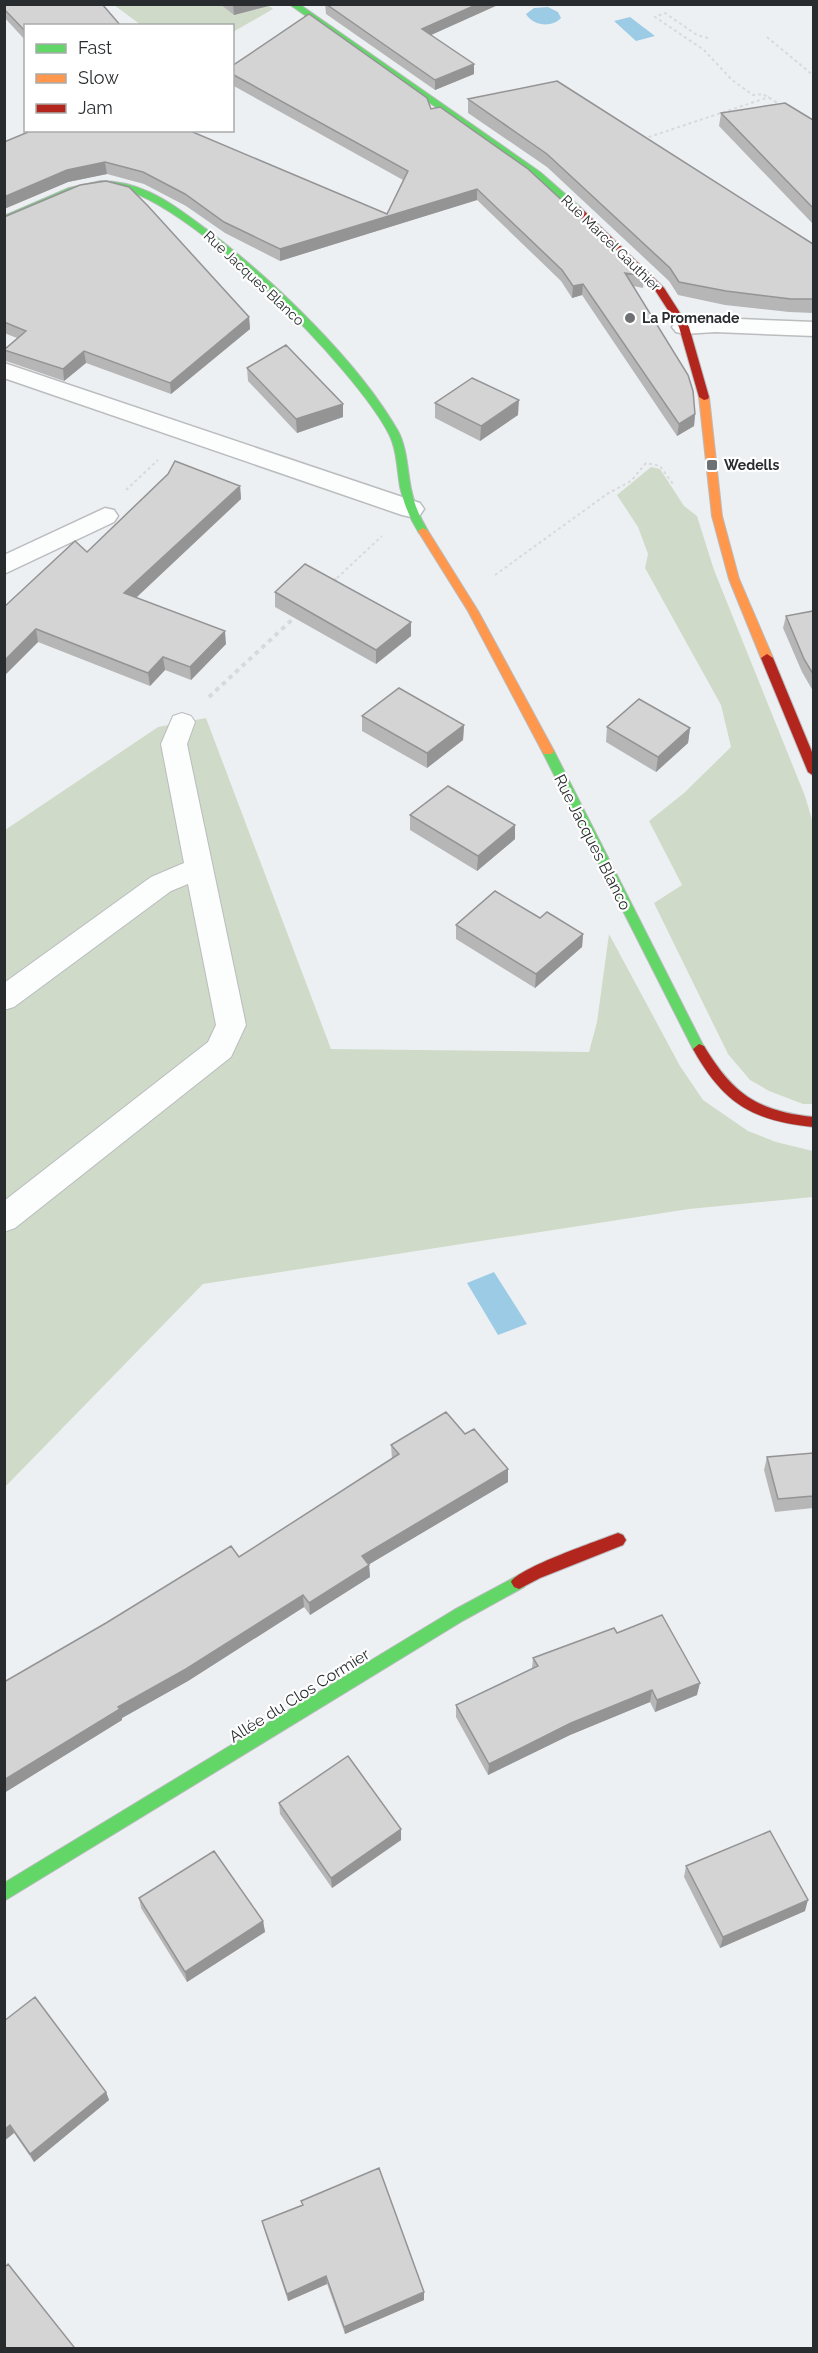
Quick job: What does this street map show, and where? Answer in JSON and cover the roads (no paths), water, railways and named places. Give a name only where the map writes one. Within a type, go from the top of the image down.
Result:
[{"type":"street","name":"Rue Marcel Gauthier","points":[[293,4],[537,174],[564,196],[659,288],[684,327],[706,402],[717,516],[734,579],[813,772]]},
{"type":"street","name":"Rue Jacques Blanco","points":[[4,220],[85,187],[105,182],[120,184],[147,194],[204,230],[264,283],[336,355],[395,432],[411,510],[465,597],[534,725],[711,1072],[723,1087],[743,1105],[764,1116],[782,1121],[813,1122]]},
{"type":"street","points":[[684,327],[715,325],[813,330]]},
{"type":"street","points":[[4,370],[411,510]]},
{"type":"street","points":[[4,566],[105,516]]},
{"type":"street","name":"Allée du Clos Cormier","points":[[4,1893],[459,1615],[535,1574],[618,1540]]},
{"type":"lane","points":[[4,1219],[220,1049],[231,1025],[174,744],[182,722]]},
{"type":"lane","points":[[4,999],[161,884],[199,868]]},
{"type":"water","points":[[548,7],[558,12],[561,18],[553,23],[543,24],[533,21],[526,14],[534,8]]},
{"type":"water","points":[[630,17],[655,36],[636,41],[614,21]]},
{"type":"water","points":[[494,1272],[527,1324],[498,1335],[467,1283]]},
{"type":"place","name":"La Promenade","points":[[630,318]]},
{"type":"place","name":"Wedells","points":[[712,465]]}]
